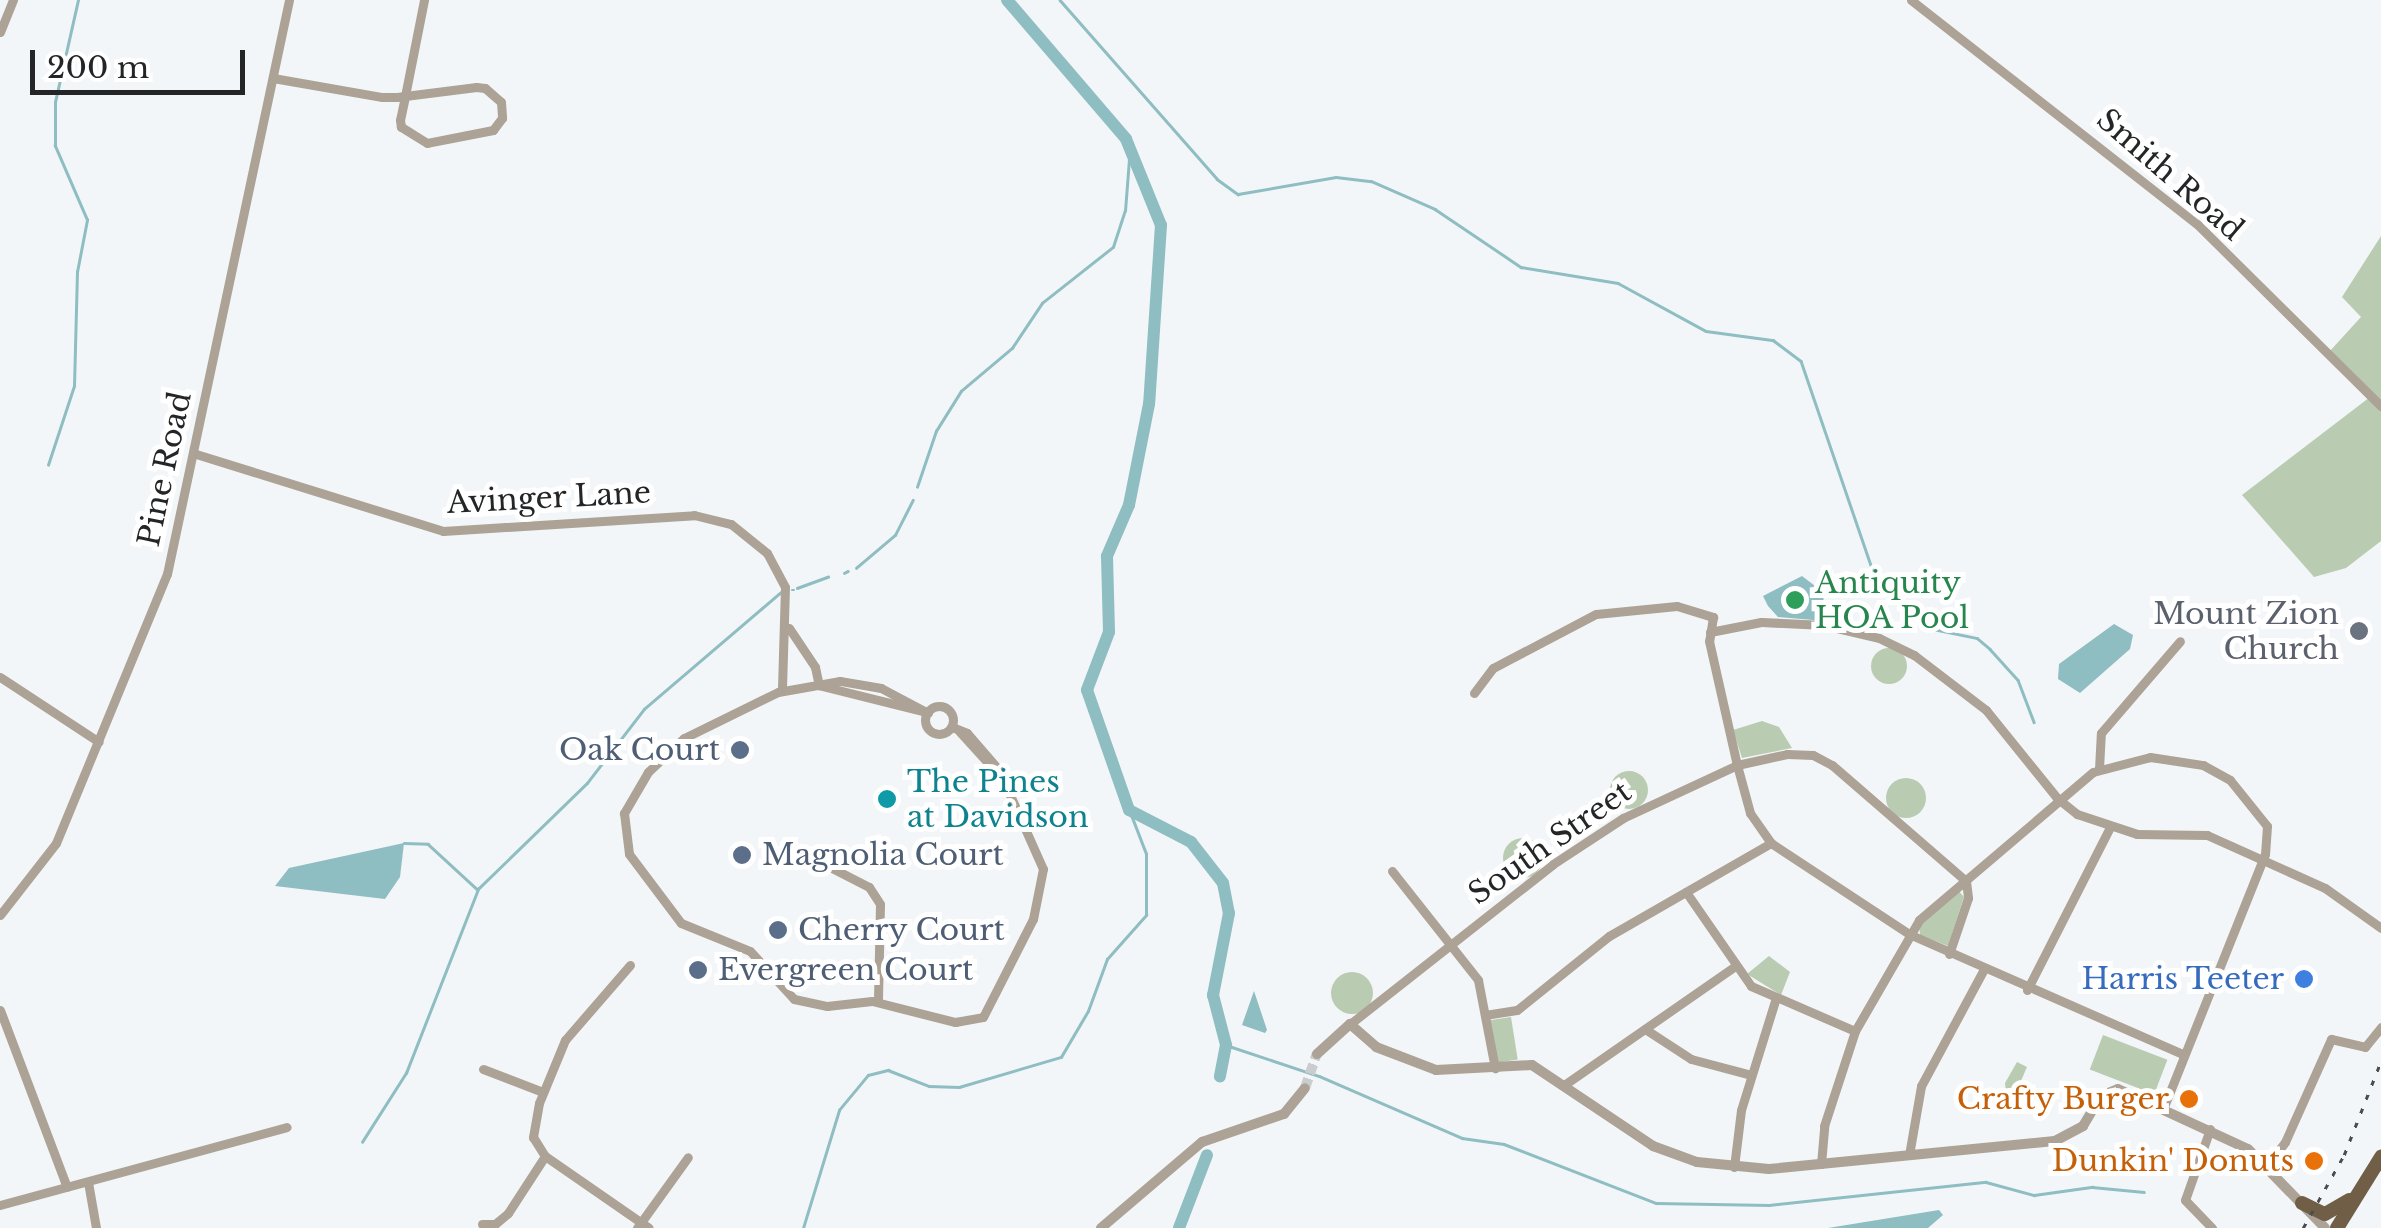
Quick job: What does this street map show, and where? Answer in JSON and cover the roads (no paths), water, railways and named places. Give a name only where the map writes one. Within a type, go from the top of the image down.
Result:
[{"type":"main road","points":[[2338,1228],[2381,1157]]},
{"type":"main road","points":[[2302,1203],[2332,1213],[2364,1186]]},
{"type":"street","points":[[0,32],[13,0]]},
{"type":"street","name":"Pine Road","points":[[0,915],[47,860],[167,574],[196,454],[289,0]]},
{"type":"street","points":[[273,78],[368,96],[405,96],[486,88],[501,102],[502,118],[487,134],[418,142],[401,127],[405,96],[424,0]]},
{"type":"street","name":"Smith Road","points":[[1911,0],[2197,224],[2381,406]]},
{"type":"street","name":"Avinger Lane","points":[[196,454],[443,531],[714,518],[743,530],[769,555],[786,593],[788,625],[782,690]]},
{"type":"street","points":[[1474,694],[1492,668],[1596,614],[1677,606],[1713,617],[1710,632],[1737,765],[1750,813],[1771,843],[1909,934],[1983,971],[2184,1054]]},
{"type":"street","points":[[1710,632],[1777,622],[1879,638],[1914,656],[1986,710],[2056,798],[2109,829],[2207,835],[2262,863],[2325,888],[2381,928]]},
{"type":"street","name":"Avinger Lane","points":[[788,625],[815,667],[821,686]]},
{"type":"street","points":[[2098,769],[2101,733],[2180,641]]},
{"type":"street","points":[[0,677],[99,742]]},
{"type":"street","points":[[821,686],[927,712],[947,708],[956,729],[999,775],[1032,833],[1043,869],[1033,919],[997,998],[983,1017],[955,1022],[878,1002],[816,1006],[788,995],[750,951],[681,923],[626,845],[630,797],[676,743],[782,690],[821,686]]},
{"type":"street","points":[[927,712],[926,723],[934,734],[956,729]]},
{"type":"street","name":"South Street","points":[[1317,1054],[1350,1024],[1587,840],[1737,765],[1812,755],[1966,881]]},
{"type":"street","points":[[1821,1164],[1824,1126],[1855,1031],[1909,934],[2056,798],[2098,769],[2162,758],[2203,764],[2230,780],[2266,826],[2262,863],[2164,1107]]},
{"type":"street","points":[[2027,990],[2109,829]]},
{"type":"street","points":[[1485,1015],[1516,1010],[1610,936],[1771,843]]},
{"type":"street","points":[[828,866],[869,887],[880,904],[878,1002]]},
{"type":"street","points":[[1392,870],[1478,980],[1496,1068]]},
{"type":"street","points":[[1949,954],[1968,898],[1966,881]]},
{"type":"street","points":[[1686,892],[1734,967],[1775,1001],[1855,1031]]},
{"type":"street","points":[[630,965],[565,1040],[543,1092],[533,1138],[545,1156],[642,1226],[688,1158]]},
{"type":"street","points":[[1564,1085],[1734,967]]},
{"type":"street","points":[[1909,1156],[1920,1086],[1983,971]]},
{"type":"street","points":[[1734,1167],[1752,1076],[1775,1001]]},
{"type":"street","points":[[0,1010],[67,1187]]},
{"type":"street","points":[[1350,1024],[1404,1062],[1436,1070],[1532,1065],[1622,1131],[1698,1162],[1734,1167],[1821,1164],[2066,1138],[2111,1089],[2164,1107],[2210,1129],[2267,1166],[2325,1228]]},
{"type":"street","points":[[2267,1166],[2284,1142],[2330,1039],[2365,1046],[2381,1027]]},
{"type":"street","points":[[1644,1029],[1690,1058],[1752,1076]]},
{"type":"street","points":[[483,1069],[543,1092]]},
{"type":"street","points":[[1101,1228],[1202,1142],[1284,1114],[1305,1088]]},
{"type":"street","points":[[0,1205],[287,1127]]},
{"type":"street","points":[[2210,1129],[2186,1200],[2212,1228]]},
{"type":"street","points":[[482,1224],[495,1224],[508,1213],[545,1156]]},
{"type":"street","points":[[88,1182],[96,1228]]},
{"type":"water","name":"Antiquity HOA Pool","points":[[1802,576],[1823,592],[1825,621],[1778,617],[1768,606],[1763,596]]},
{"type":"water","points":[[2114,624],[2133,635],[2130,649],[2080,693],[2058,679],[2059,664]]},
{"type":"water","points":[[404,843],[400,877],[385,899],[275,886],[289,868]]},
{"type":"water","points":[[1254,991],[1267,1030],[1265,1033],[1242,1025]]},
{"type":"water","points":[[1939,1210],[1943,1215],[1928,1228],[1828,1228]]},
{"type":"waterway","points":[[48,465],[74,386],[77,272],[87,220],[55,146],[55,102],[78,0]]},
{"type":"waterway","points":[[1007,0],[1126,139],[1161,225],[1149,404],[1129,505],[1107,556],[1109,632],[1087,690],[1129,810],[1191,842],[1223,883],[1229,913],[1213,995],[1226,1045],[1220,1076]]},
{"type":"waterway","points":[[1060,0],[1217,179],[1238,194],[1336,177],[1371,181],[1435,209],[1521,267],[1618,283],[1706,331],[1773,340],[1801,361],[1876,580],[1933,629],[1977,638],[1990,649],[2018,680],[2034,722]]},
{"type":"waterway","points":[[917,487],[936,431],[961,391],[1012,348],[1042,303],[1113,247],[1125,211],[1130,146]]},
{"type":"waterway","points":[[856,568],[895,535],[913,500]]},
{"type":"waterway","points":[[844,573],[848,571]]},
{"type":"waterway","points":[[797,588],[828,577]]},
{"type":"waterway","points":[[362,1142],[406,1073],[478,889],[587,783],[644,709],[780,593]]},
{"type":"waterway","points":[[803,1228],[839,1110],[868,1075],[888,1070],[929,1086],[959,1087],[1061,1057],[1088,1011],[1107,959],[1146,915],[1146,854],[1129,810]]},
{"type":"waterway","points":[[404,843],[428,844],[477,889]]},
{"type":"waterway","points":[[1226,1045],[1319,1076],[1462,1138],[1504,1144],[1656,1203],[1769,1205],[1986,1182],[2034,1195],[2092,1187],[2144,1192]]},
{"type":"waterway","points":[[1179,1228],[1207,1155]]},
{"type":"tunnel","points":[[1305,1088],[1317,1054]]},
{"type":"railway","points":[[2303,1228],[2344,1155],[2381,1061]]},
{"type":"place","name":"Antiquity HOA Pool","points":[[1795,600]]},
{"type":"place","name":"Mount Zion Church","points":[[2359,631]]},
{"type":"place","name":"Oak Court","points":[[740,750]]},
{"type":"place","name":"The Pines at Davidson","points":[[887,799]]},
{"type":"place","name":"Magnolia Court","points":[[742,855]]},
{"type":"place","name":"Cherry Court","points":[[778,930]]},
{"type":"place","name":"Evergreen Court","points":[[698,970]]},
{"type":"place","name":"Harris Teeter","points":[[2304,979]]},
{"type":"place","name":"Crafty Burger","points":[[2189,1099]]},
{"type":"place","name":"Dunkin' Donuts","points":[[2314,1161]]}]
